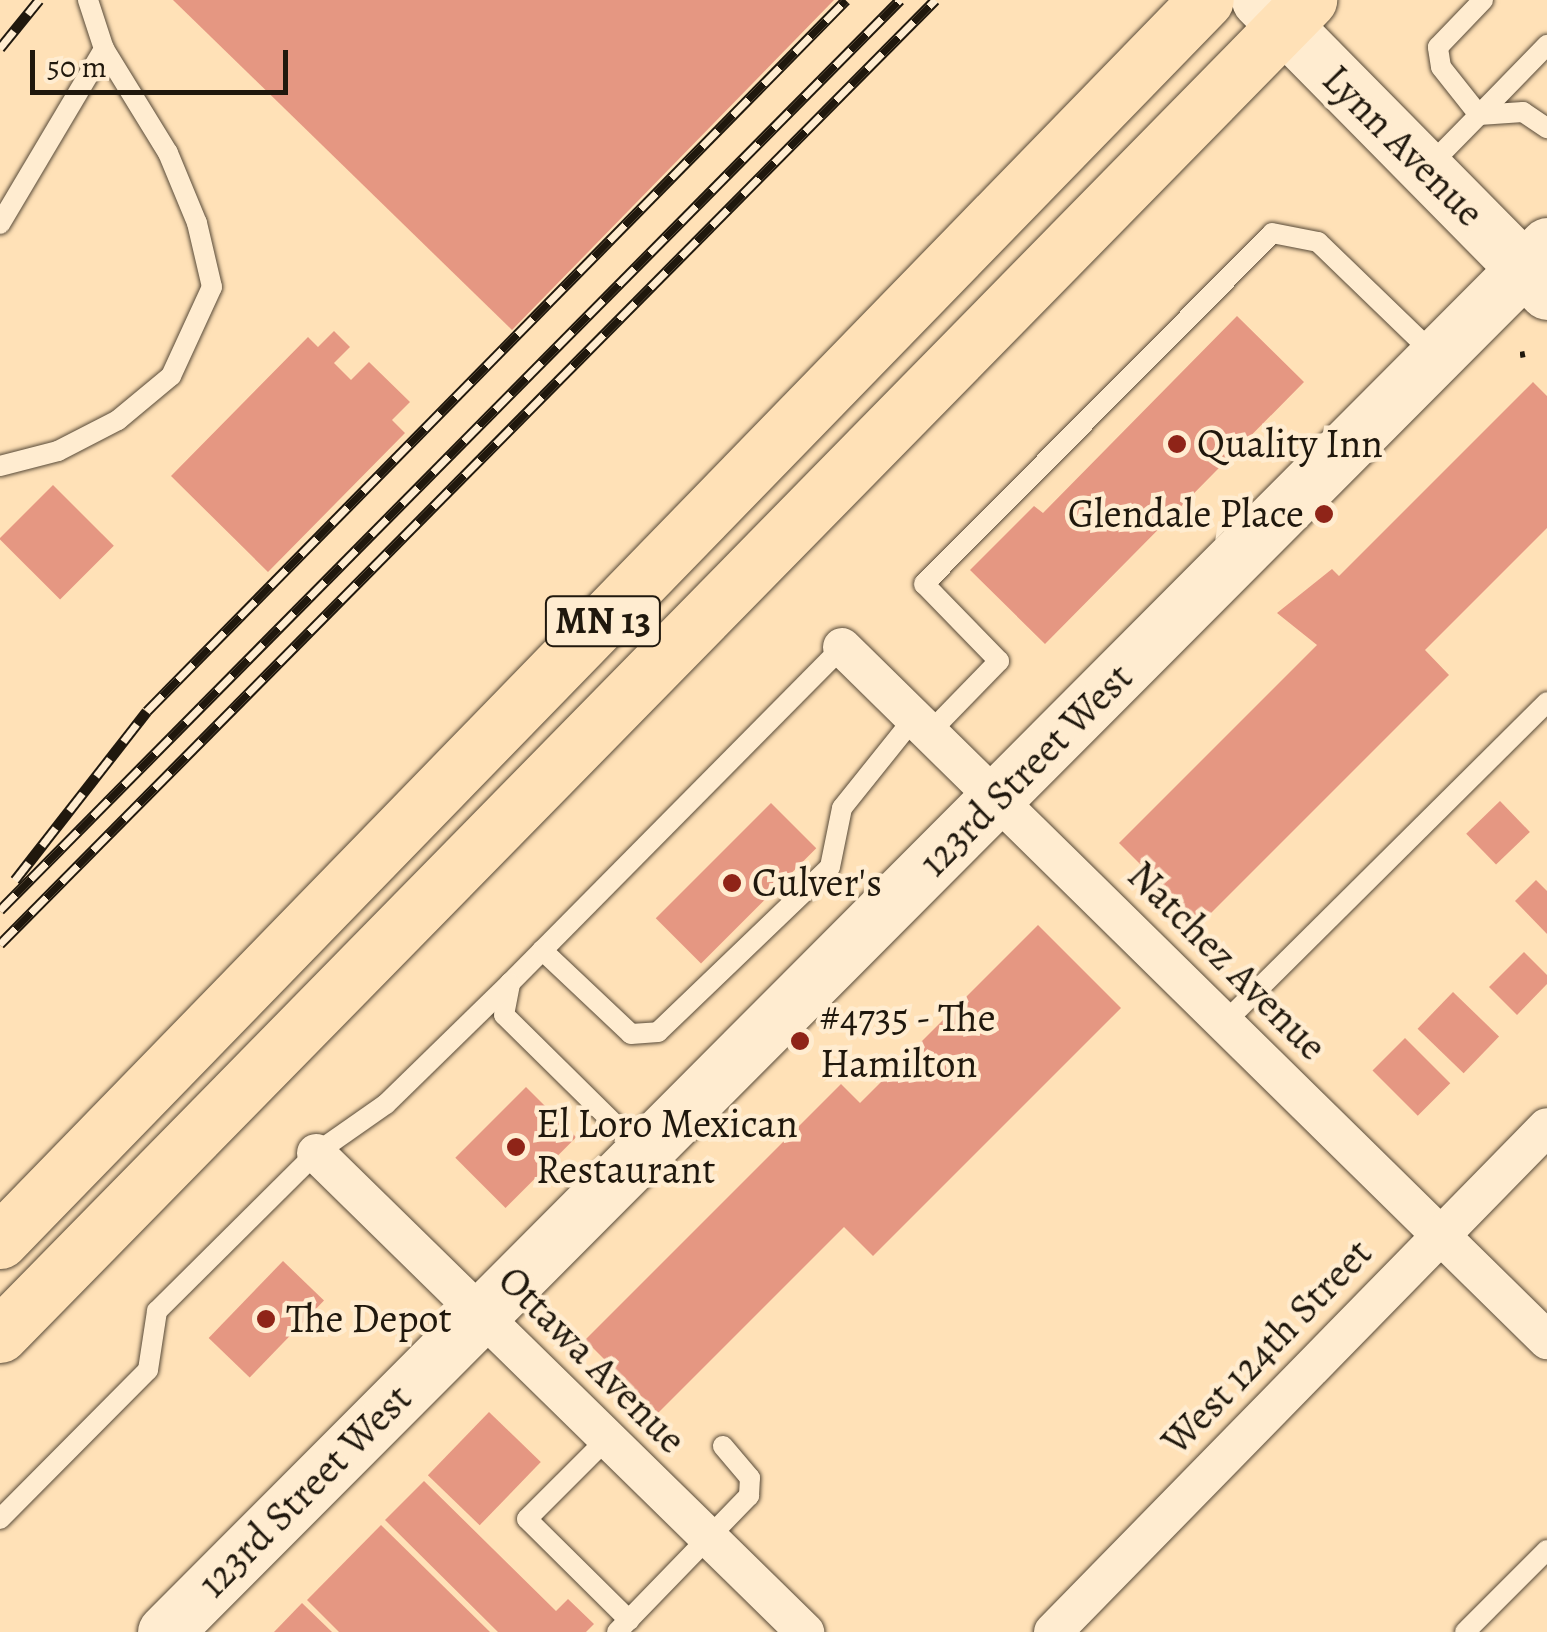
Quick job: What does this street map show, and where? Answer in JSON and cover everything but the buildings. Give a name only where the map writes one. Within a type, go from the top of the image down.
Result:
[{"type":"highway","name":"MN 13","points":[[0,1241],[1206,0]]},
{"type":"highway","name":"MN 13","points":[[0,1335],[1284,8]]},
{"type":"street","name":"Lynn Avenue","points":[[1284,8],[1426,169],[1539,268]]},
{"type":"street","name":"123rd Street West","points":[[165,1632],[1436,356],[1539,268]]},
{"type":"street","name":"Natchez Avenue","points":[[842,647],[1547,1340]]},
{"type":"street","name":"West 124th Street","points":[[1053,1632],[1547,1127]]},
{"type":"street","name":"Ottawa Avenue","points":[[316,1152],[805,1632]]},
{"type":"lane","points":[[0,466],[58,451],[118,420],[171,376],[212,287],[198,223],[168,153],[104,49],[88,0]]},
{"type":"lane","points":[[1479,115],[1441,67],[1438,47],[1484,0]]},
{"type":"lane","points":[[1426,169],[1547,45]]},
{"type":"lane","points":[[0,224],[104,49]]},
{"type":"lane","points":[[1479,115],[1523,112],[1547,128]]},
{"type":"lane","points":[[542,950],[603,1015],[631,1034],[658,1032],[830,867],[842,808],[922,724],[999,661],[924,584],[1272,233],[1318,242],[1436,356]]},
{"type":"lane","points":[[0,1519],[148,1370],[157,1312],[316,1152],[386,1104],[842,647]]},
{"type":"lane","points":[[1225,1022],[1547,702]]},
{"type":"lane","points":[[510,982],[504,1015],[643,1152]]},
{"type":"lane","points":[[607,1438],[527,1520],[623,1626],[749,1496],[750,1478],[722,1446]]},
{"type":"lane","points":[[1465,1632],[1547,1550]]},
{"type":"railway","points":[[0,48],[39,0]]},
{"type":"railway","points":[[15,880],[147,711],[846,0]]},
{"type":"railway","points":[[0,910],[900,0]]},
{"type":"railway","points":[[0,944],[935,0]]},
{"type":"place","name":"Quality Inn","points":[[1177,444]]},
{"type":"place","name":"Glendale Place","points":[[1324,514]]},
{"type":"place","name":"Culver's","points":[[732,883]]},
{"type":"place","name":"#4735 - The Hamilton","points":[[800,1041]]},
{"type":"place","name":"El Loro Mexican Restaurant","points":[[516,1147]]},
{"type":"place","name":"The Depot","points":[[266,1319]]}]
